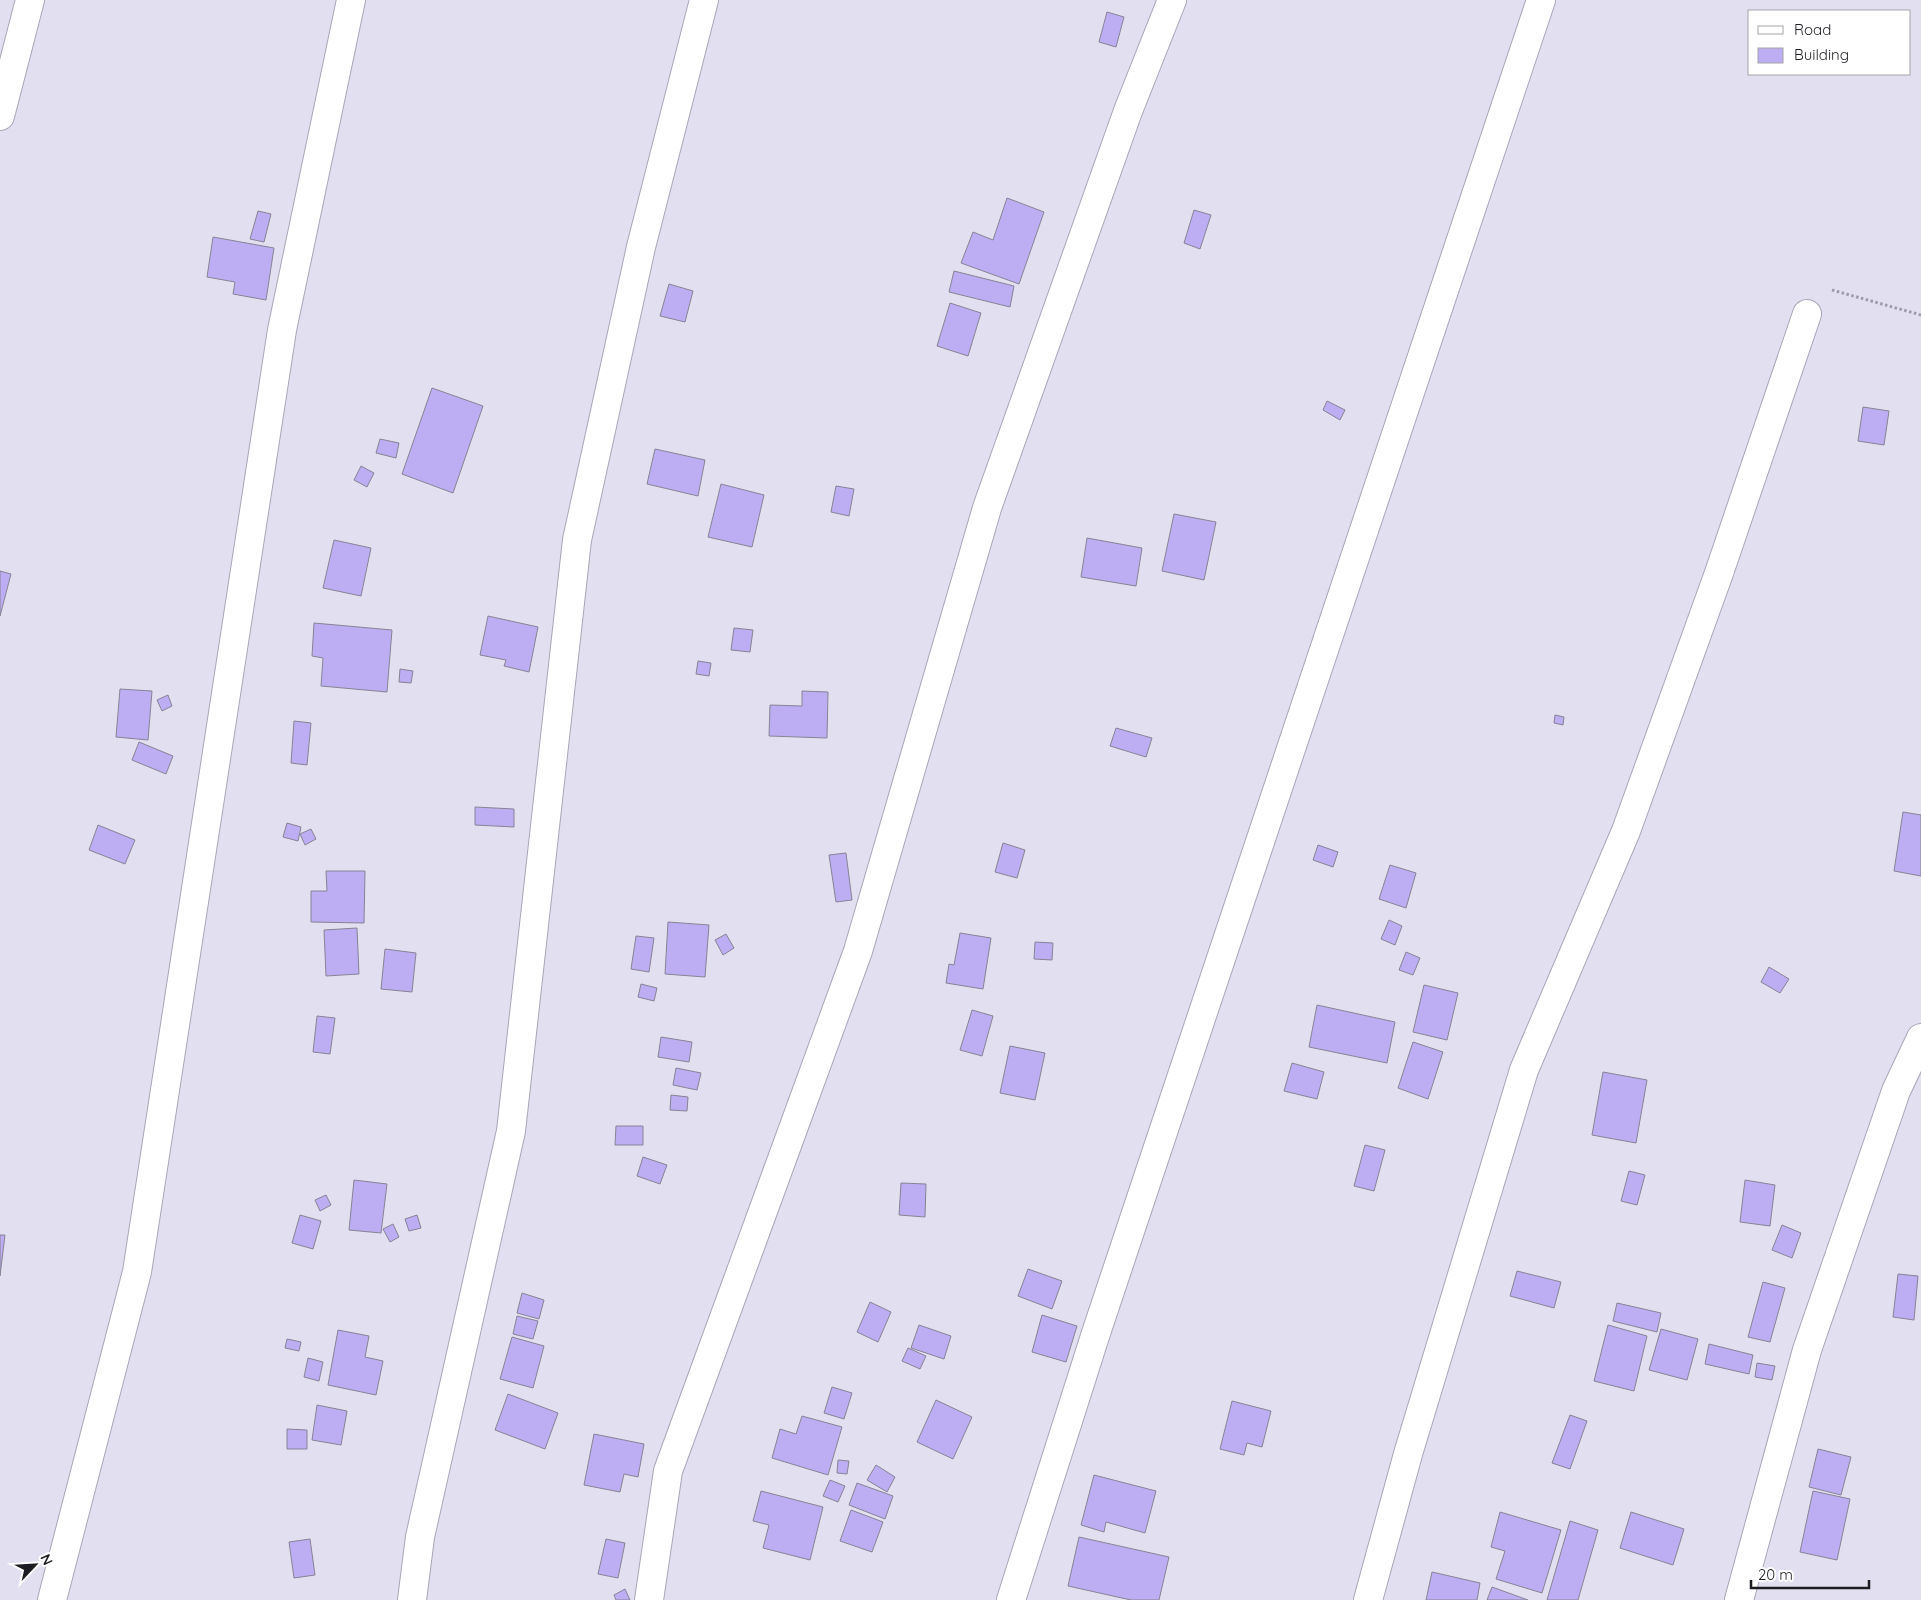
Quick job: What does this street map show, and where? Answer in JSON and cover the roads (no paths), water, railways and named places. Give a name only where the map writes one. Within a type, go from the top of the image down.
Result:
[{"type":"street","points":[[0,116],[30,0]]},
{"type":"street","points":[[52,1600],[137,1272],[282,330],[351,0]]},
{"type":"street","points":[[412,1600],[420,1537],[511,1131],[578,540],[641,248],[704,0]]},
{"type":"street","points":[[649,1600],[668,1472],[858,951],[987,508],[1128,111],[1172,0]]},
{"type":"street","points":[[1011,1600],[1096,1333],[1541,0]]},
{"type":"street","points":[[1368,1600],[1410,1445],[1524,1070],[1626,831],[1723,563],[1807,314]]},
{"type":"street","points":[[1738,1600],[1807,1350],[1896,1091],[1921,1038]]}]
